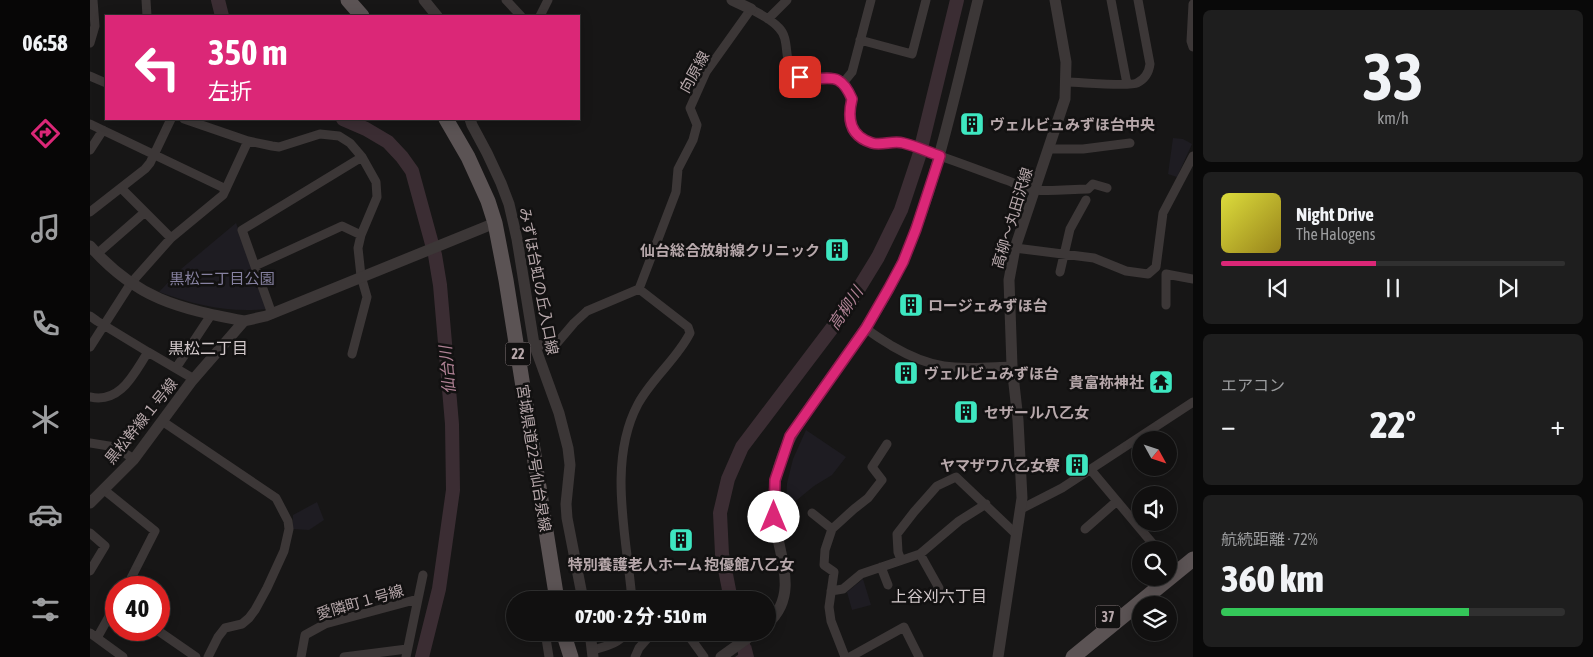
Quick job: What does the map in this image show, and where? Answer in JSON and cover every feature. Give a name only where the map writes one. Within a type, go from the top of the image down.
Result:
[{"type":"main road","points":[[348,0],[361,15]]},
{"type":"main road","name":"宮城県道22号仙台泉線","points":[[447,120],[468,157],[488,201],[495,223],[506,280],[555,591]]},
{"type":"main road","points":[[1177,559],[1193,548]]},
{"type":"main road","name":"37","points":[[1073,657],[1193,559]]},
{"type":"main road","name":"37","points":[[1060,657],[1146,586]]},
{"type":"main road","points":[[566,641],[571,657]]},
{"type":"street","points":[[90,43],[95,26],[91,0]]},
{"type":"street","points":[[146,0],[147,15]]},
{"type":"street","points":[[424,0],[436,15]]},
{"type":"street","points":[[506,0],[520,15]]},
{"type":"street","points":[[540,15],[548,0]]},
{"type":"street","points":[[732,0],[747,5],[780,28],[785,39],[788,66],[800,77],[811,80],[837,78],[843,83],[852,99],[849,121],[854,130],[873,143],[902,143],[1034,190],[1088,189],[1092,184],[1107,188]]},
{"type":"street","points":[[768,19],[787,0]]},
{"type":"street","points":[[843,83],[852,72],[871,0]]},
{"type":"street","points":[[860,40],[912,54],[926,0]]},
{"type":"street","points":[[776,613],[784,593],[786,577],[774,517],[775,480],[781,459],[790,436],[866,328],[903,262],[916,229],[978,0]]},
{"type":"street","name":"高柳～丸田沢線","points":[[998,657],[1021,509],[1018,420],[1012,366],[1009,280],[1015,248],[1065,99],[1067,82],[1066,62],[1055,0]]},
{"type":"street","points":[[1111,0],[1127,84]]},
{"type":"street","points":[[1067,82],[1127,84],[1138,83],[1142,79],[1149,70],[1150,64],[1138,0]]},
{"type":"street","points":[[1193,4],[1193,47]]},
{"type":"street","name":"向原線","points":[[639,290],[676,192],[678,169],[693,140],[697,124],[690,108],[706,72],[747,5]]},
{"type":"street","points":[[90,76],[105,83]]},
{"type":"street","points":[[90,212],[145,169],[154,155],[171,120]]},
{"type":"street","points":[[187,120],[248,142],[279,147],[320,134],[339,136],[350,143],[362,157],[376,182],[377,197],[361,235],[358,248],[361,276],[366,297],[352,354]]},
{"type":"street","name":"みずほ台虹の丘入口線","points":[[470,120],[501,182],[509,204],[517,239],[534,344],[558,413],[570,458],[566,518],[581,591]]},
{"type":"street","points":[[90,124],[226,189]]},
{"type":"street","points":[[90,150],[103,130]]},
{"type":"street","points":[[90,347],[131,283],[170,238],[223,195],[248,142]]},
{"type":"street","points":[[1049,149],[1083,149],[1130,143]]},
{"type":"street","points":[[1015,248],[1094,258],[1126,271],[1148,274],[1156,267],[1163,213],[1193,156]]},
{"type":"street","points":[[272,314],[242,230],[362,157]]},
{"type":"street","points":[[121,188],[170,238]]},
{"type":"street","points":[[1060,272],[1070,229],[1086,206]]},
{"type":"street","points":[[145,212],[93,250],[131,283],[158,300],[194,312],[244,321],[272,314],[361,276],[495,223]]},
{"type":"street","points":[[254,266],[342,226],[361,235]]},
{"type":"street","points":[[1166,306],[1166,274],[1193,279]]},
{"type":"street","points":[[534,344],[552,346],[586,312],[639,290],[688,327],[690,333],[685,342],[648,387],[638,405],[625,441],[622,473],[623,529],[631,591]]},
{"type":"street","points":[[176,368],[211,315]]},
{"type":"street","points":[[90,316],[194,379]]},
{"type":"street","name":"黒松幹線１号線","points":[[90,503],[134,459],[194,379],[244,321]]},
{"type":"street","points":[[866,328],[906,354],[937,366],[968,368],[1012,366]]},
{"type":"street","points":[[90,397],[104,398],[117,393],[129,381],[148,352]]},
{"type":"street","points":[[1021,509],[1062,488],[1193,402]]},
{"type":"street","points":[[162,422],[276,498],[288,521],[289,529],[284,551],[255,610],[242,624],[225,628],[208,657]]},
{"type":"street","points":[[90,443],[115,447],[134,459]]},
{"type":"street","points":[[844,657],[831,621],[829,607],[834,572],[824,565],[825,550],[832,529],[868,498],[882,480],[872,467],[887,444]]},
{"type":"street","points":[[1090,470],[1150,541]]},
{"type":"street","points":[[901,560],[898,552],[898,534],[937,486],[956,477],[1017,535]]},
{"type":"street","points":[[103,489],[155,531],[132,576]]},
{"type":"street","points":[[1085,529],[1117,501]]},
{"type":"street","points":[[832,591],[843,590],[860,574],[920,554],[959,521],[986,504]]},
{"type":"street","points":[[812,513],[832,529]]},
{"type":"street","points":[[90,533],[105,546],[90,571]]},
{"type":"street","points":[[920,554],[939,588]]},
{"type":"street","points":[[881,567],[888,585]]},
{"type":"street","points":[[418,600],[423,575]]},
{"type":"street","name":"愛隣町１号線","points":[[300,657],[305,635],[325,624],[418,600],[407,653]]},
{"type":"street","points":[[105,619],[93,636],[124,657]]},
{"type":"street","points":[[850,657],[904,626],[919,657]]},
{"type":"street","points":[[170,639],[196,657]]},
{"type":"street","points":[[546,641],[549,657]]},
{"type":"street","points":[[591,641],[593,654],[618,641]]},
{"type":"street","points":[[635,657],[645,641]]},
{"type":"street","points":[[692,641],[704,657]]},
{"type":"street","points":[[722,657],[744,641]]},
{"type":"street","points":[[344,657],[407,653]]},
{"type":"green space","points":[[1173,138],[1183,139],[1192,144],[1177,177],[1168,174]]},
{"type":"green space","name":"黒松二丁目公園","points":[[236,223],[267,309],[239,310],[212,307],[159,292],[181,269]]},
{"type":"green space","points":[[806,430],[846,457],[832,475],[814,486],[786,509],[787,483],[793,459]]},
{"type":"green space","points":[[317,502],[324,520],[309,530],[293,529],[293,515]]},
{"type":"green space","points":[[863,579],[871,605],[852,610],[847,592]]},
{"type":"shaded area","points":[[751,645],[754,657],[735,657]]},
{"type":"waterway","name":"仙台川","points":[[218,0],[222,15]]},
{"type":"waterway","name":"高柳川","points":[[729,591],[722,554],[720,513],[728,479],[742,447],[845,311],[878,257],[901,210],[919,156],[957,0]]},
{"type":"waterway","name":"仙台川","points":[[345,120],[388,142],[412,171],[435,255],[440,285],[452,424],[453,490],[439,589],[422,657]]},
{"type":"waterway","name":"高柳川","points":[[742,641],[746,657]]},
{"type":"place","name":"ヴェルビュみずほ台中央","points":[[972,124]]},
{"type":"place","name":"仙台総合放射線クリニック","points":[[837,250]]},
{"type":"place","name":"ロージェみずほ台","points":[[911,305]]},
{"type":"place","name":"ヴェルビュみずほ台","points":[[906,373]]},
{"type":"place","name":"貴富祢神社","points":[[1161,382]]},
{"type":"place","name":"セザール八乙女","points":[[966,412]]},
{"type":"place","name":"ヤマザワ八乙女寮","points":[[1077,465]]},
{"type":"place","name":"特別養護老人ホーム 抱優館八乙女","points":[[681,540]]},
{"type":"district","name":"黒松二丁目","points":[[208,348]]},
{"type":"district","name":"上谷刈六丁目","points":[[939,596]]},
{"type":"route","points":[[774,517],[775,480],[790,436],[866,328],[903,262],[940,156],[902,143],[873,143],[854,130],[849,121],[852,99],[843,83],[837,78],[811,80],[800,77]]}]
